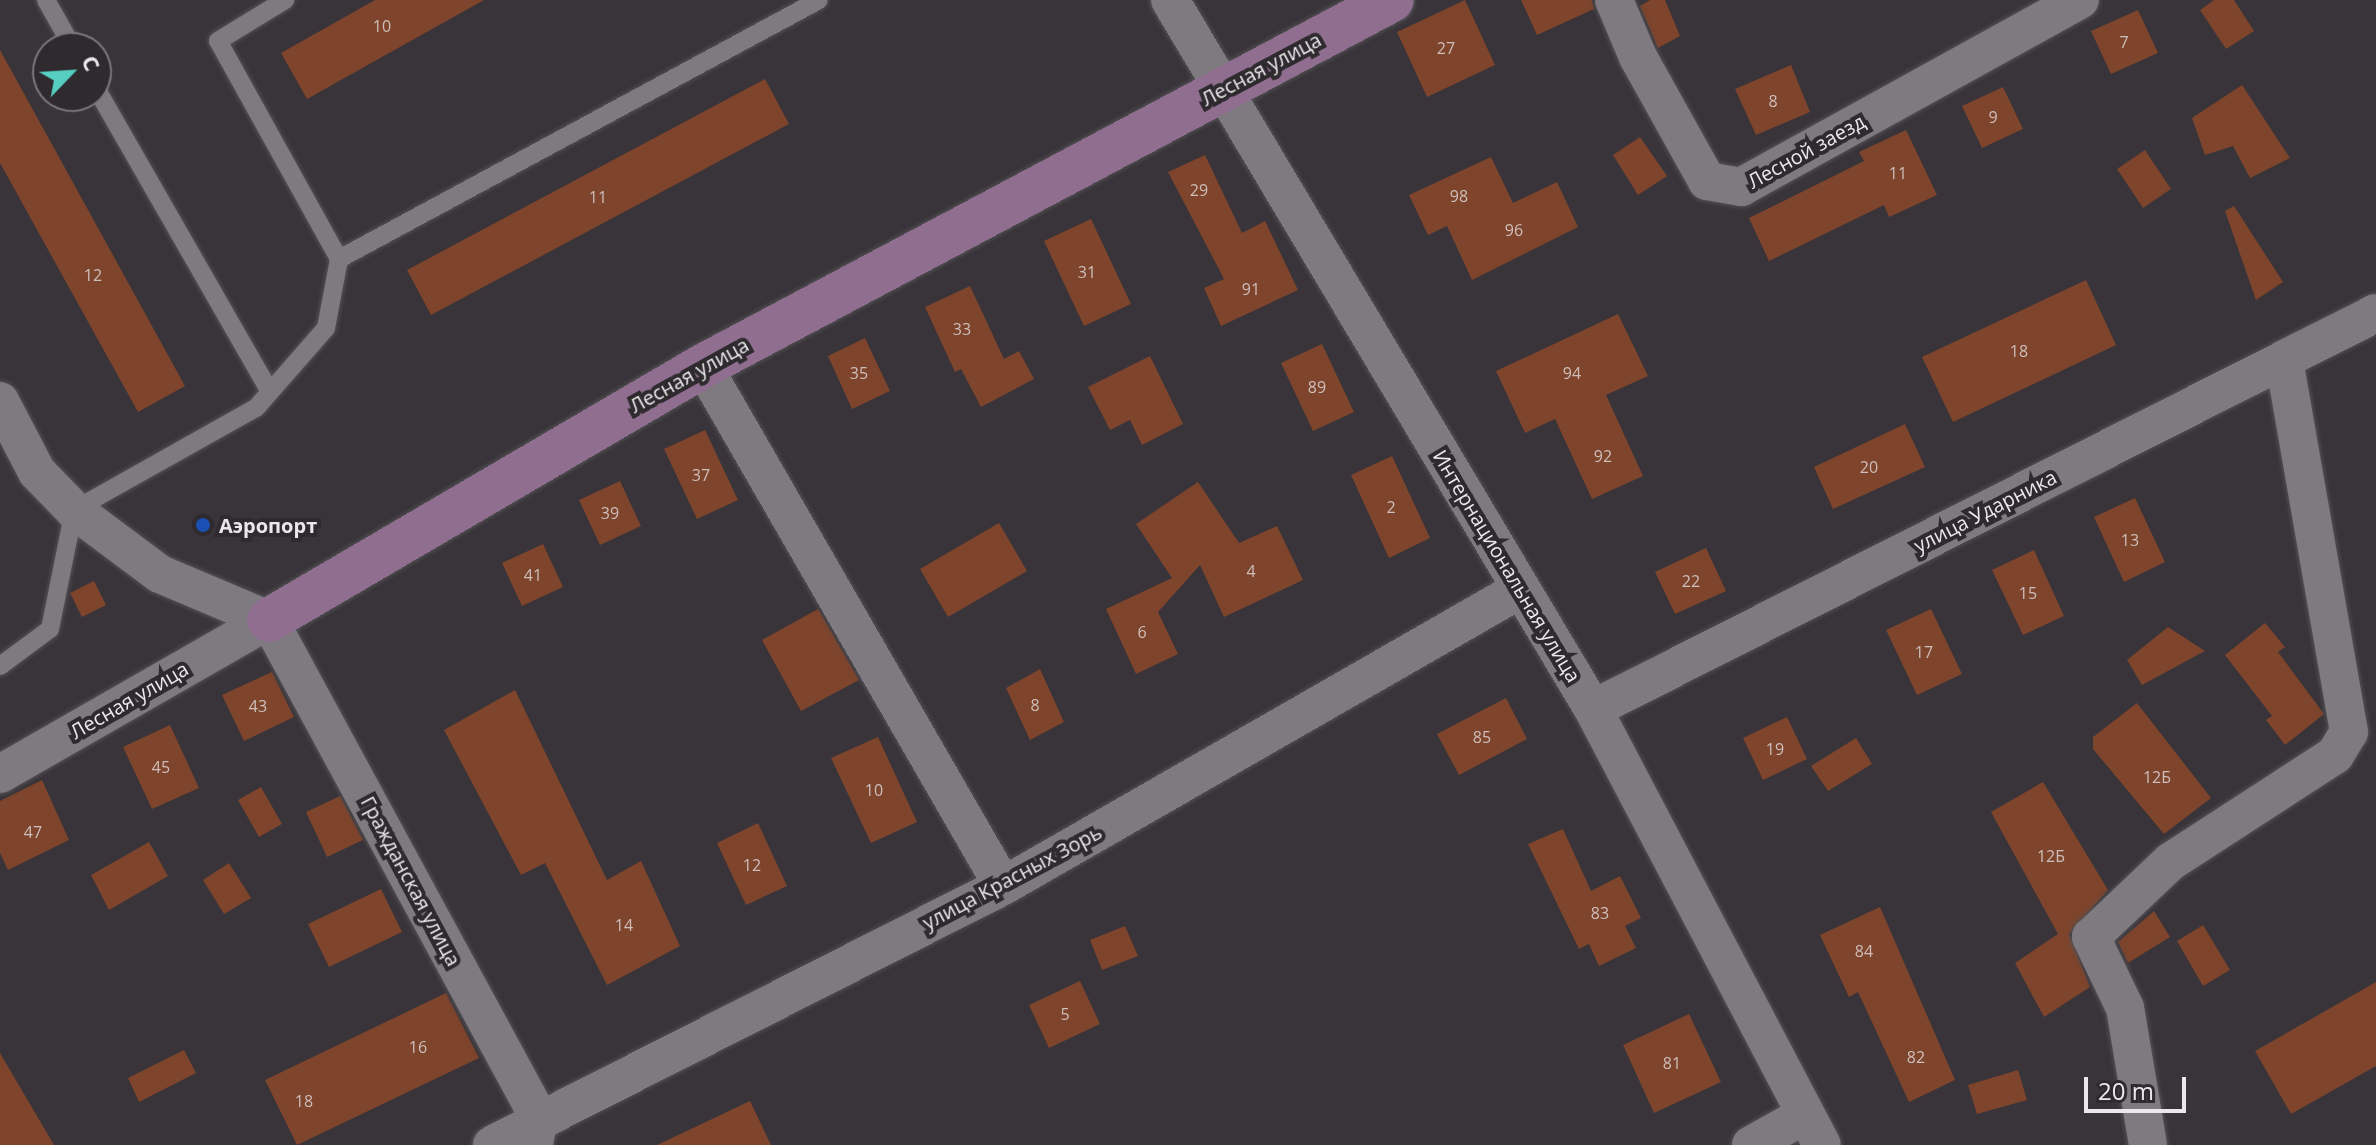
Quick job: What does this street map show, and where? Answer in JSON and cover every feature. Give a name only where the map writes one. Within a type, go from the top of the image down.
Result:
[{"type":"street","name":"Интернациональная улица","points":[[1170,0],[1593,709],[1813,1130]]},
{"type":"street","name":"Лесная улица","points":[[0,774],[703,366],[1392,0]]},
{"type":"street","name":"Лесной заезд","points":[[1614,0],[1638,57],[1707,181],[1741,187],[2080,0]]},
{"type":"street","name":"улица Ударника","points":[[1593,709],[2376,313]]},
{"type":"street","points":[[2148,1145],[2125,1008],[2091,937],[2170,862],[2335,755],[2349,732],[2284,361]]},
{"type":"street","points":[[703,366],[1003,886]]},
{"type":"street","points":[[0,401],[37,472],[74,510],[160,574],[269,620]]},
{"type":"street","name":"улица Красных Зорь","points":[[492,1145],[537,1132],[1003,886],[1521,589]]},
{"type":"street","name":"Гражданская улица","points":[[269,620],[537,1132]]},
{"type":"street","points":[[1751,1145],[1813,1130]]},
{"type":"lane","points":[[46,0],[64,32]]},
{"type":"lane","points":[[0,666],[50,629],[74,510],[256,408],[326,328],[339,259],[218,41],[285,0]]},
{"type":"lane","points":[[339,259],[819,0]]},
{"type":"lane","points":[[110,112],[270,392]]},
{"type":"building","points":[[375,0],[484,0],[307,99],[281,53]]},
{"type":"building","points":[[1465,0],[1495,65],[1427,97],[1397,32]]},
{"type":"building","points":[[1521,0],[1592,0],[1594,9],[1537,35]]},
{"type":"building","points":[[1650,0],[1665,0],[1680,36],[1658,48],[1640,6]]},
{"type":"building","points":[[2214,0],[2234,0],[2254,31],[2226,49],[2200,10]]},
{"type":"building","points":[[2138,10],[2158,53],[2111,74],[2091,31]]},
{"type":"building","points":[[0,50],[185,386],[138,412],[0,163]]},
{"type":"building","points":[[1791,65],[1810,112],[1756,135],[1735,89]]},
{"type":"building","points":[[765,79],[789,124],[431,315],[407,270]]},
{"type":"building","points":[[2242,85],[2290,158],[2250,178],[2233,146],[2205,155],[2192,118]]},
{"type":"building","points":[[2003,87],[2023,129],[1982,148],[1962,106]]},
{"type":"building","points":[[1906,130],[1937,195],[1889,217],[1884,205],[1769,261],[1749,218],[1864,161],[1859,152]]},
{"type":"building","points":[[1640,137],[1667,176],[1638,195],[1613,155]]},
{"type":"building","points":[[2145,150],[2171,189],[2143,208],[2117,169]]},
{"type":"building","points":[[1205,155],[1242,233],[1265,221],[1298,290],[1221,326],[1204,288],[1224,279],[1168,172]]},
{"type":"building","points":[[1491,157],[1513,203],[1557,182],[1578,227],[1472,280],[1447,226],[1428,235],[1409,195]]},
{"type":"building","points":[[2234,206],[2283,282],[2256,300],[2225,211]]},
{"type":"building","points":[[1091,219],[1131,304],[1084,326],[1044,241]]},
{"type":"building","points":[[2086,280],[2116,345],[1953,422],[1922,357]]},
{"type":"building","points":[[970,286],[1004,359],[1019,351],[1034,379],[981,407],[961,369],[955,372],[925,307]]},
{"type":"building","points":[[1618,314],[1648,376],[1606,395],[1643,476],[1592,499],[1555,419],[1525,433],[1496,371]]},
{"type":"building","points":[[865,338],[890,391],[852,409],[828,356]]},
{"type":"building","points":[[1322,344],[1354,412],[1313,431],[1281,363]]},
{"type":"building","points":[[1150,356],[1183,424],[1142,445],[1130,420],[1110,430],[1088,387]]},
{"type":"building","points":[[1905,424],[1925,467],[1833,509],[1814,467]]},
{"type":"building","points":[[705,430],[738,500],[697,519],[664,449]]},
{"type":"building","points":[[1392,456],[1430,538],[1389,558],[1351,475]]},
{"type":"building","points":[[620,481],[641,526],[600,545],[579,500]]},
{"type":"building","points":[[1198,482],[1239,543],[1277,526],[1303,580],[1224,617],[1200,565],[1158,612],[1178,654],[1136,674],[1106,609],[1172,578],[1136,524]]},
{"type":"building","points":[[2135,498],[2165,562],[2124,582],[2094,517]]},
{"type":"building","points":[[999,523],[1027,571],[948,617],[920,569]]},
{"type":"building","points":[[543,544],[563,587],[522,606],[502,563]]},
{"type":"building","points":[[1706,548],[1726,591],[1675,614],[1655,572]]},
{"type":"building","points":[[2034,550],[2064,616],[2023,635],[1992,570]]},
{"type":"building","points":[[94,581],[106,605],[82,617],[70,593]]},
{"type":"building","points":[[818,609],[859,680],[801,711],[762,640]]},
{"type":"building","points":[[1931,609],[1962,674],[1917,695],[1886,630]]},
{"type":"building","points":[[2265,623],[2285,647],[2278,652],[2324,714],[2285,745],[2266,720],[2272,716],[2225,655]]},
{"type":"building","points":[[2168,627],[2205,651],[2142,685],[2127,660]]},
{"type":"building","points":[[1040,669],[1064,722],[1030,740],[1006,688]]},
{"type":"building","points":[[272,672],[294,717],[244,741],[222,695]]},
{"type":"building","points":[[515,690],[607,880],[641,861],[680,946],[607,985],[545,863],[521,875],[444,730]]},
{"type":"building","points":[[1506,698],[1527,739],[1459,775],[1437,734]]},
{"type":"building","points":[[2137,703],[2211,798],[2164,834],[2093,749],[2093,737]]},
{"type":"building","points":[[1787,717],[1807,759],[1763,780],[1743,738]]},
{"type":"building","points":[[170,725],[199,788],[152,809],[123,747]]},
{"type":"building","points":[[878,737],[917,822],[871,843],[831,758]]},
{"type":"building","points":[[1856,738],[1872,764],[1828,791],[1811,766]]},
{"type":"building","points":[[42,780],[69,840],[8,870],[0,853],[0,801]]},
{"type":"building","points":[[2043,782],[2108,890],[2069,934],[2090,987],[2044,1017],[2015,963],[2058,934],[1991,812]]},
{"type":"building","points":[[261,787],[282,824],[259,837],[238,800]]},
{"type":"building","points":[[340,796],[363,840],[327,857],[306,812]]},
{"type":"building","points":[[758,823],[787,886],[746,905],[717,843]]},
{"type":"building","points":[[1563,829],[1591,891],[1620,876],[1641,918],[1625,926],[1636,948],[1599,966],[1589,944],[1579,949],[1528,844]]},
{"type":"building","points":[[149,842],[168,876],[109,910],[91,875]]},
{"type":"building","points":[[229,863],[251,898],[224,914],[203,880]]},
{"type":"building","points":[[381,889],[402,932],[329,967],[308,924]]},
{"type":"building","points":[[1880,907],[1955,1080],[1909,1102],[1858,992],[1849,997],[1820,935]]},
{"type":"building","points":[[2154,911],[2170,937],[2128,963],[2118,942]]},
{"type":"building","points":[[2203,925],[2230,970],[2203,986],[2177,941]]},
{"type":"building","points":[[1125,926],[1138,956],[1102,970],[1090,940]]},
{"type":"building","points":[[1080,981],[1100,1024],[1049,1048],[1029,1005]]},
{"type":"building","points":[[2376,982],[2376,1066],[2291,1114],[2255,1051]]},
{"type":"building","points":[[446,993],[479,1058],[297,1145],[265,1080]]},
{"type":"building","points":[[1689,1014],[1721,1082],[1654,1113],[1623,1045]]},
{"type":"building","points":[[184,1050],[196,1073],[139,1102],[128,1078]]},
{"type":"building","points":[[0,1053],[54,1145],[0,1145]]},
{"type":"building","points":[[2018,1070],[2027,1100],[1977,1114],[1968,1085]]},
{"type":"building","points":[[750,1101],[771,1145],[657,1145]]},
{"type":"place","name":"Аэропорт","points":[[203,525]]}]
